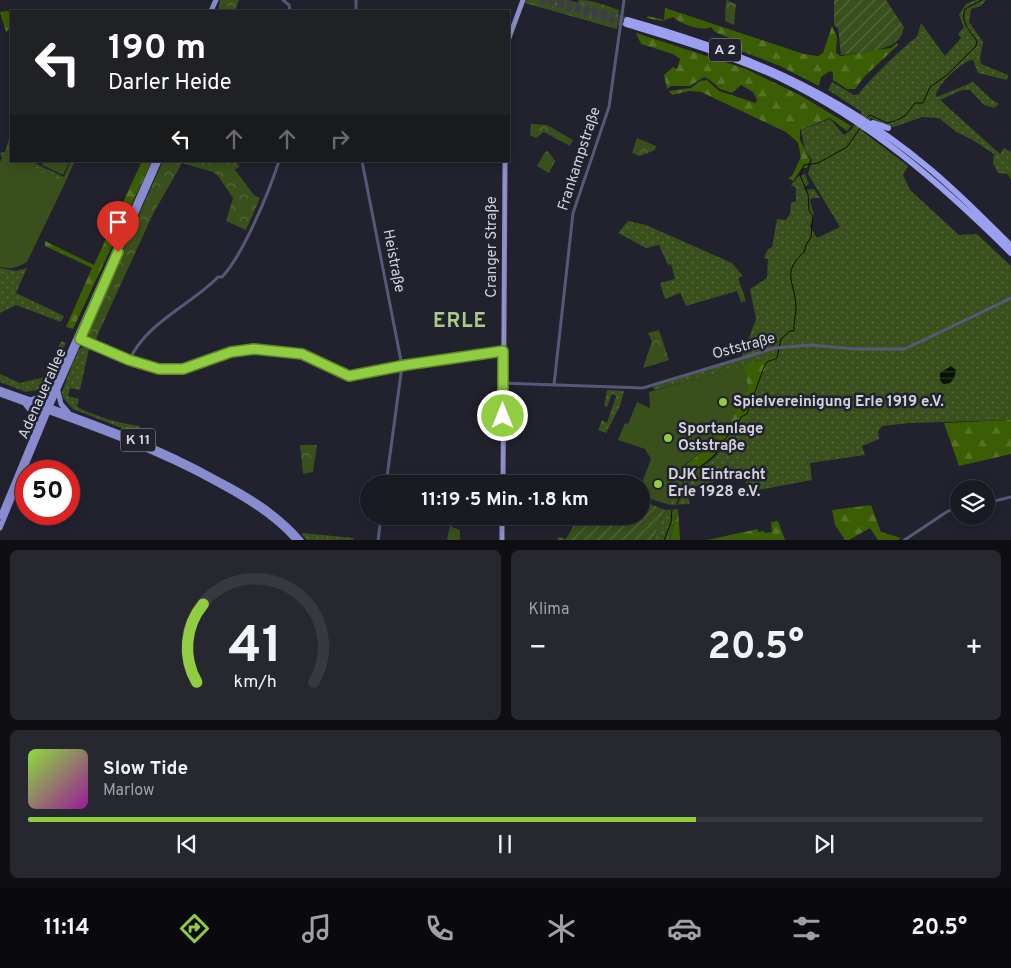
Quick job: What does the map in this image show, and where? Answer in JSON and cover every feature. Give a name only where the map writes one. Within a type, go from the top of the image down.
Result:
[{"type":"highway","name":"A 2","points":[[626,22],[690,38],[744,57],[804,85],[867,123]]},
{"type":"highway","points":[[867,123],[888,128]]},
{"type":"highway","points":[[867,123],[944,188],[1011,253]]},
{"type":"highway","points":[[867,123],[933,171],[1011,246]]},
{"type":"highway","points":[[906,156],[914,171]]},
{"type":"highway","points":[[976,225],[995,238]]},
{"type":"main road","points":[[510,35],[523,0]]},
{"type":"main road","name":"Adenauerallee","points":[[78,340],[155,162]]},
{"type":"main road","name":"Adenauerallee","points":[[0,528],[55,389],[159,162]]},
{"type":"main road","name":"Cranger Straße","points":[[503,475],[505,162]]},
{"type":"main road","name":"K 11","points":[[0,389],[114,435],[191,470],[253,505],[296,540]]},
{"type":"main road","points":[[30,400],[55,389],[61,404],[70,414]]},
{"type":"main road","name":"K 11","points":[[0,394],[70,414],[140,441],[217,478],[268,509],[302,540]]},
{"type":"main road","points":[[23,402],[33,414],[36,427]]},
{"type":"main road","name":"Adenauerallee","points":[[0,516],[36,427],[47,408]]},
{"type":"main road","points":[[502,525],[502,540]]},
{"type":"street","points":[[283,0],[291,10]]},
{"type":"street","name":"Frankampstraße","points":[[554,385],[573,212],[609,107],[624,0]]},
{"type":"street","points":[[129,360],[142,341],[157,326],[222,277],[229,269],[246,237],[279,162]]},
{"type":"street","name":"Heistraße","points":[[362,162],[402,366],[387,475]]},
{"type":"street","name":"Oststraße","points":[[504,383],[643,388],[775,348],[792,346],[905,348],[1011,298]]},
{"type":"street","points":[[78,340],[129,360],[159,369],[183,369],[231,352],[254,349],[302,354],[349,376],[504,351]]},
{"type":"street","points":[[995,501],[1011,497]]},
{"type":"street","points":[[903,540],[950,511]]},
{"type":"street","points":[[378,540],[380,525]]},
{"type":"green space","points":[[220,0],[239,0],[235,10],[218,10]]},
{"type":"green space","points":[[526,0],[568,0],[578,3],[579,0],[584,0],[605,5],[619,10],[617,29],[525,3]]},
{"type":"green space","points":[[726,0],[736,4],[734,25],[725,21]]},
{"type":"green space","points":[[834,0],[886,0],[904,27],[901,36],[895,42],[879,50],[841,55],[838,28],[834,25]]},
{"type":"green space","points":[[976,0],[986,0],[981,6],[971,9],[969,22],[983,42],[981,64],[1008,75],[1007,80],[978,73],[973,60],[963,64],[951,74],[941,85],[936,95],[937,97],[973,82],[999,104],[994,108],[984,105],[970,90],[962,90],[940,100],[1000,154],[1004,148],[1011,152],[1011,180],[1008,174],[998,173],[993,163],[994,154],[956,132],[939,118],[922,117],[894,127],[884,126],[871,118],[862,131],[908,166],[903,175],[910,190],[959,235],[977,234],[1011,266],[1011,420],[909,423],[882,426],[878,432],[879,439],[862,446],[865,455],[810,463],[812,480],[747,492],[745,475],[686,488],[690,504],[670,505],[682,465],[696,469],[715,457],[752,408],[766,366],[774,358],[655,390],[652,387],[741,359],[756,319],[750,289],[767,278],[768,259],[764,258],[768,249],[772,247],[777,219],[786,220],[790,214],[791,203],[796,201],[796,188],[791,185],[799,176],[805,174],[809,184],[804,188],[805,190],[814,189],[820,198],[812,198],[810,200],[814,216],[810,226],[817,238],[840,227],[808,174],[812,160],[805,150],[801,130],[830,119],[844,135],[852,129],[862,112],[828,90],[832,82],[854,95],[859,94],[886,64],[917,37],[921,23],[945,56],[961,38],[958,34],[964,27],[959,15],[966,4]]},
{"type":"green space","points":[[665,8],[804,54],[818,56],[823,53],[832,26],[837,37],[836,53],[841,56],[891,48],[897,43],[898,45],[865,76],[855,89],[847,89],[833,80],[833,73],[830,71],[821,77],[819,86],[780,66],[723,44],[730,38],[715,32],[711,27],[702,29],[681,22],[673,17],[662,21],[647,18],[648,16],[664,20]]},
{"type":"green space","points":[[8,11],[10,15],[10,28],[6,32],[0,12]]},
{"type":"green space","points":[[636,33],[746,69],[800,95],[851,126],[847,131],[830,118],[800,130],[800,140],[810,160],[807,168],[802,168],[793,181],[788,178],[792,176],[801,157],[798,143],[786,132],[701,92],[689,91],[672,95],[669,91],[691,88],[700,81],[707,80],[719,91],[756,103],[757,100],[753,92],[741,85],[732,93],[720,89],[704,77],[690,86],[671,86],[667,89],[664,75],[673,67],[677,69],[680,59],[673,54],[641,44]]},
{"type":"green space","points":[[531,124],[547,125],[573,140],[570,146],[544,132],[536,138],[530,135]]},
{"type":"green space","points":[[10,135],[10,162],[32,162],[64,177],[71,162],[75,162],[49,216],[0,164],[2,158],[0,153],[5,152]]},
{"type":"green space","points":[[637,138],[656,146],[655,150],[640,156],[632,153]]},
{"type":"green space","points":[[548,151],[555,161],[549,173],[537,166],[545,152]]},
{"type":"green space","points":[[4,154],[10,157],[10,162],[21,162],[65,183],[27,262],[11,268],[0,267],[0,162]]},
{"type":"green space","points":[[44,162],[70,162],[63,175],[42,165]]},
{"type":"green space","points":[[142,162],[152,162],[73,329],[66,327],[92,268],[45,246],[45,241],[94,265]]},
{"type":"green space","points":[[163,162],[234,162],[240,166],[235,170],[254,195],[260,198],[246,230],[226,221],[233,198],[219,177],[213,172],[182,163],[153,214],[95,344],[84,337]]},
{"type":"green space","points":[[628,221],[646,225],[732,263],[743,276],[738,278],[746,301],[741,302],[737,291],[686,306],[680,293],[665,299],[660,283],[675,279],[671,264],[668,265],[659,245],[646,248],[618,233]]},
{"type":"green space","points":[[0,268],[16,271],[27,268],[16,293],[64,316],[61,322],[16,305],[0,313]]},
{"type":"green space","points":[[659,330],[669,360],[643,368],[652,341],[648,333]]},
{"type":"green space","points":[[61,341],[66,343],[42,389],[26,392],[0,382],[0,374],[20,383],[45,377]]},
{"type":"green space","points":[[83,347],[89,349],[80,390],[70,388],[68,396],[79,399],[77,407],[92,414],[140,426],[137,434],[73,409],[63,398],[62,392],[72,365],[79,349]]},
{"type":"green space","points":[[776,357],[767,367],[753,406],[736,432],[704,464],[696,469],[684,466],[703,451],[748,388],[743,366]]},
{"type":"green space","name":"Sportanlage Oststraße","points":[[743,366],[748,387],[730,424],[703,451],[685,464],[670,505],[650,499],[650,475],[645,475],[651,459],[645,449],[618,440],[625,423],[628,424],[637,402],[650,408],[649,392]]},
{"type":"green space","points":[[607,390],[624,391],[620,406],[606,433],[598,430],[602,420],[607,423],[616,396],[612,394],[607,407],[604,406]]},
{"type":"green space","points":[[1011,420],[1011,454],[959,466],[944,423]]},
{"type":"green space","points":[[300,445],[317,445],[313,472],[303,474]]},
{"type":"green space","points":[[650,504],[665,510],[653,540],[557,540],[559,537],[566,539],[574,525],[650,525]]},
{"type":"green space","points":[[871,505],[881,532],[901,538],[898,540],[878,540],[870,528],[849,540],[845,540],[835,525],[832,510]]},
{"type":"green space","points":[[678,509],[670,540],[653,540],[665,510]]},
{"type":"green space","points":[[678,509],[680,540],[670,540]]},
{"type":"green space","points":[[778,521],[785,540],[707,540],[758,529],[758,532],[772,532],[771,522]]},
{"type":"green space","points":[[450,526],[460,530],[460,540],[447,540]]},
{"type":"green space","points":[[303,533],[353,538],[353,540],[307,540],[302,535]]},
{"type":"shaded area","points":[[951,366],[956,370],[954,378],[951,382],[943,384],[940,380],[940,373]]},
{"type":"waterway","points":[[897,120],[905,116],[915,103],[923,103],[930,87],[947,75],[976,46],[977,41],[966,26],[964,14],[965,9],[982,0]]},
{"type":"waterway","points":[[866,119],[870,115],[887,123],[895,121]]},
{"type":"waterway","points":[[677,504],[682,491],[684,476],[708,462],[718,451],[720,444],[736,428],[741,417],[747,414],[764,367],[767,362],[777,358],[781,339],[790,331],[794,331],[796,309],[791,272],[811,237],[813,216],[809,210],[808,194],[800,175],[804,165],[818,163],[847,147],[860,128]]},
{"type":"waterway","points":[[664,540],[671,522],[672,510]]},
{"type":"tunnel","points":[[540,0],[626,24]]},
{"type":"tunnel","points":[[558,0],[627,20]]},
{"type":"tram line","points":[[510,37],[523,0]]},
{"type":"tram line","points":[[502,475],[505,162]]},
{"type":"tram line","points":[[503,525],[503,540]]},
{"type":"place","name":"Spielvereinigung Erle 1919 e.V.","points":[[723,402]]},
{"type":"place","name":"Sportanlage Oststraße","points":[[668,438]]},
{"type":"place","name":"DJK Eintracht Erle 1928 e.V.","points":[[658,484]]},
{"type":"district","name":"ERLE","points":[[460,322]]},
{"type":"route","points":[[118,252],[80,339],[99,349],[146,366],[170,370],[194,366],[240,350],[294,353],[302,354],[349,376],[406,365],[504,351],[503,416]]}]
